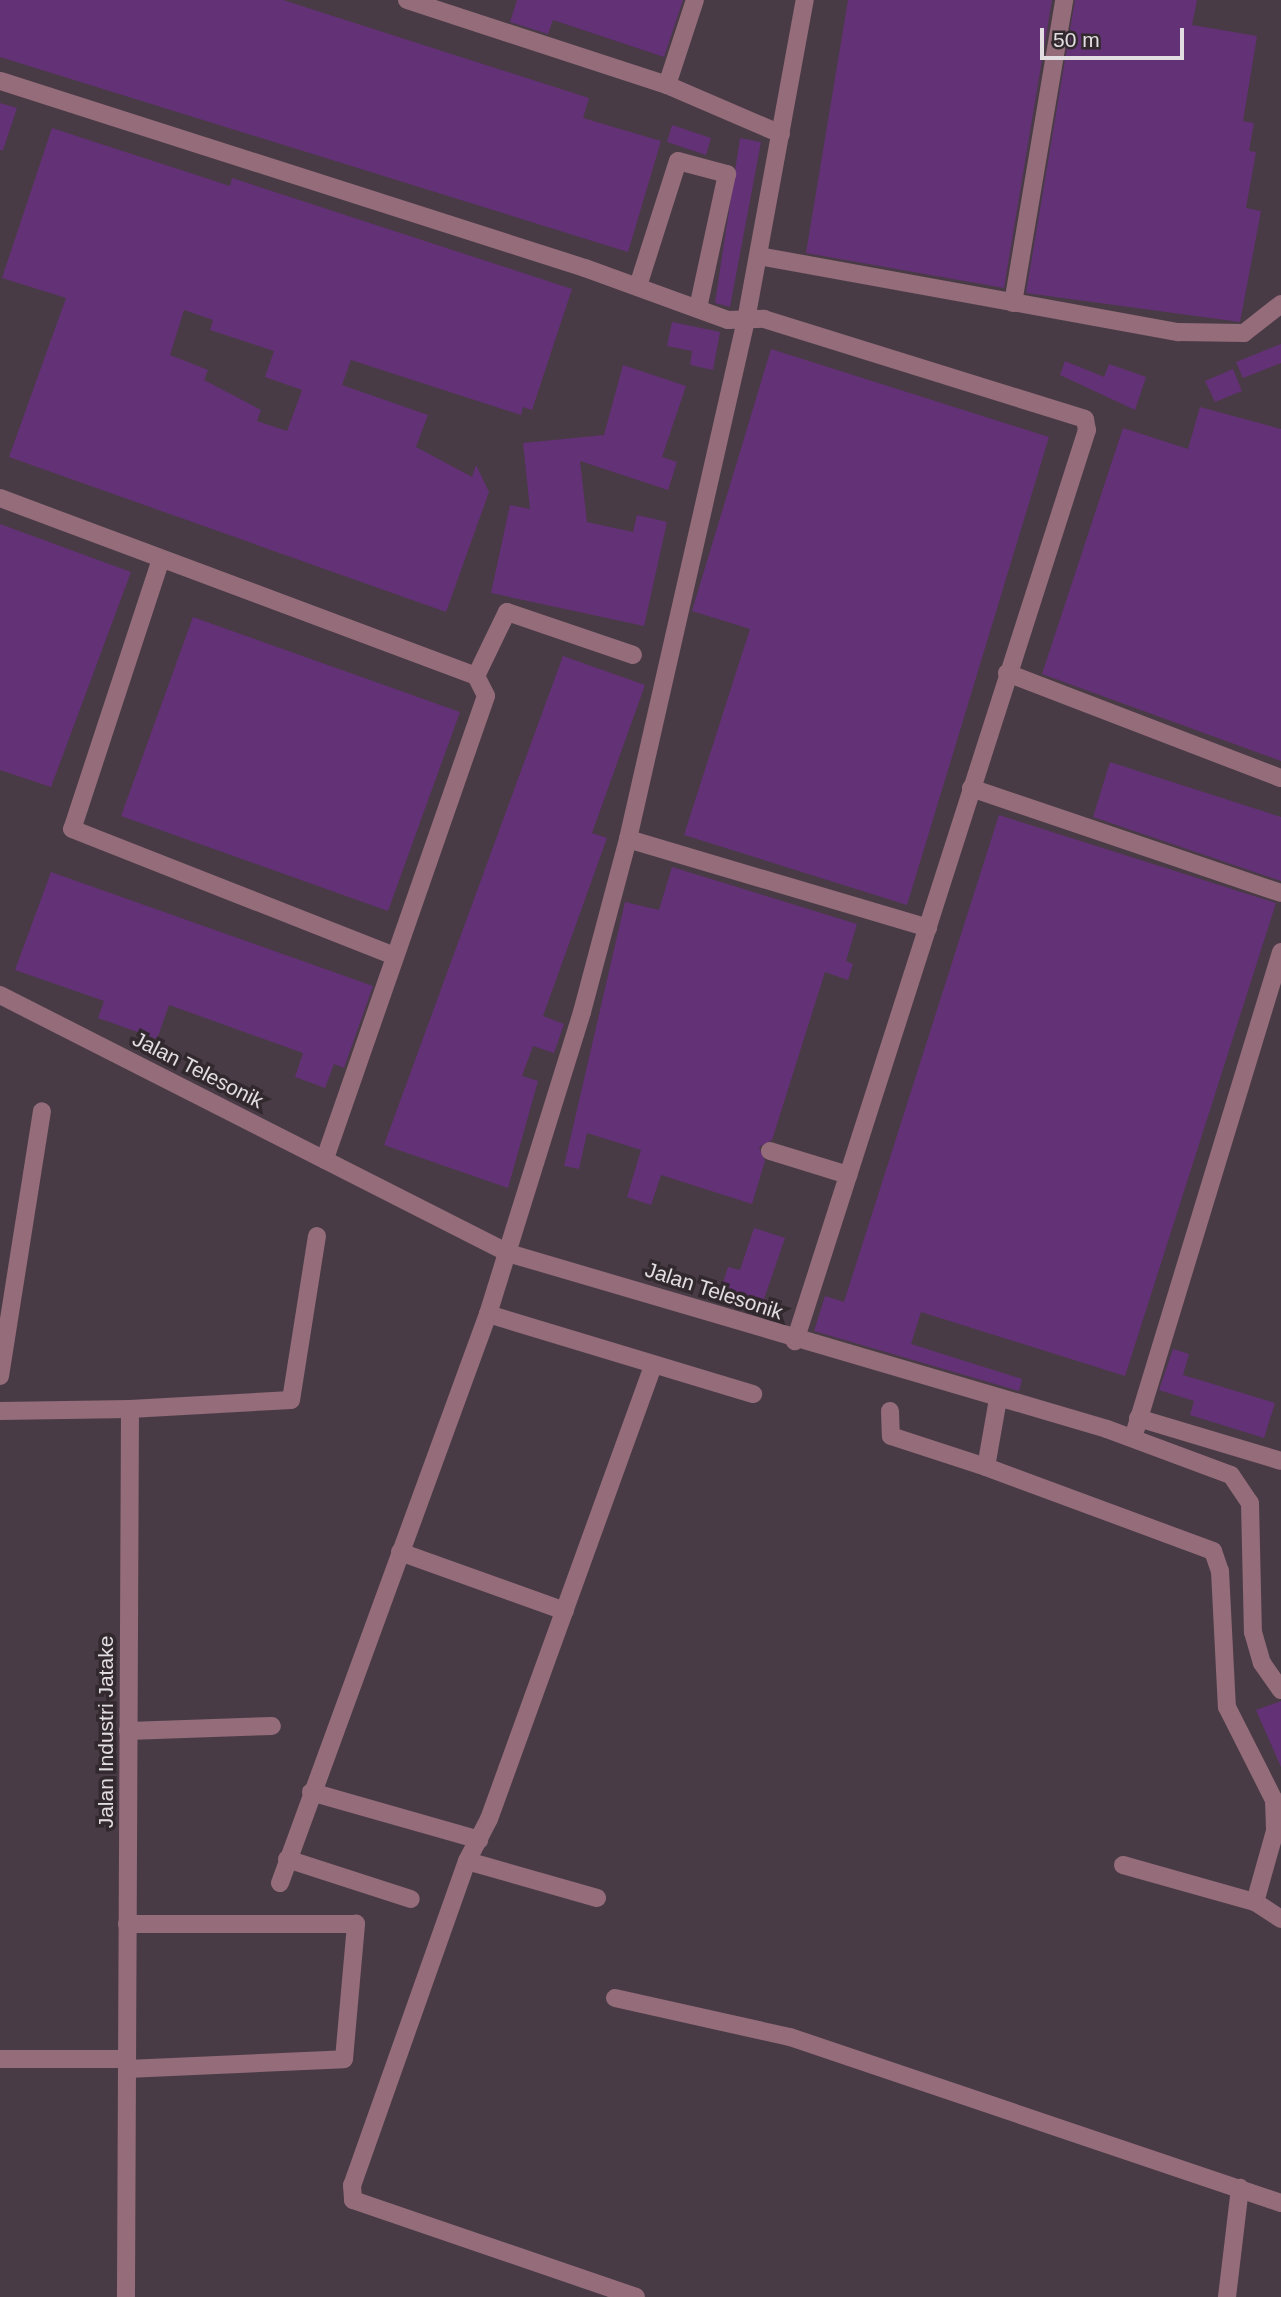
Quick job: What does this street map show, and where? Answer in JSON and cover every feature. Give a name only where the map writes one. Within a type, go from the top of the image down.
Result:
[{"type":"street","points":[[407,0],[667,85],[781,134]]},
{"type":"street","points":[[667,85],[695,0]]},
{"type":"street","points":[[280,1883],[488,1314],[628,839],[746,320],[805,0]]},
{"type":"street","points":[[1013,303],[1064,0]]},
{"type":"street","points":[[1,81],[638,286],[698,308],[746,320],[764,319],[1085,419],[1087,430],[795,1341]]},
{"type":"street","points":[[638,286],[678,161],[727,174],[698,308]]},
{"type":"street","points":[[759,256],[1179,332],[1244,333],[1275,315],[1281,304]]},
{"type":"street","points":[[0,498],[476,676],[486,696],[480,724],[324,1160]]},
{"type":"street","points":[[161,559],[72,829],[395,956]]},
{"type":"street","points":[[476,676],[507,612],[633,655]]},
{"type":"street","points":[[1007,673],[1281,778]]},
{"type":"street","points":[[971,788],[1281,893]]},
{"type":"street","points":[[628,839],[928,928]]},
{"type":"street","points":[[1133,1438],[1281,952]]},
{"type":"street","name":"Jalan Telesonik","points":[[0,995],[508,1253],[795,1341],[1133,1438],[1239,1480],[1250,1503],[1253,1632],[1262,1663],[1281,1690]]},
{"type":"street","points":[[0,1376],[41,1111]]},
{"type":"street","points":[[770,1151],[848,1175]]},
{"type":"street","points":[[0,1411],[130,1409],[291,1400],[317,1236]]},
{"type":"street","points":[[488,1314],[753,1394]]},
{"type":"street","points":[[636,2297],[354,2200],[352,2185],[467,1861],[478,1840],[565,1611],[653,1366]]},
{"type":"street","points":[[986,1467],[998,1399]]},
{"type":"street","name":"Jalan Industri Jatake","points":[[126,2297],[130,1409]]},
{"type":"street","points":[[890,1410],[891,1436],[986,1467],[1213,1551],[1220,1572],[1227,1707],[1274,1800],[1275,1831],[1255,1902]]},
{"type":"street","points":[[1138,1419],[1281,1461]]},
{"type":"street","points":[[400,1552],[565,1611]]},
{"type":"street","points":[[128,1731],[272,1726]]},
{"type":"street","points":[[312,1792],[478,1840]]},
{"type":"street","points":[[287,1859],[411,1899]]},
{"type":"street","points":[[467,1861],[597,1898]]},
{"type":"street","points":[[1123,1865],[1255,1902],[1281,1919]]},
{"type":"street","points":[[0,2059],[127,2064],[348,2056],[356,1924],[127,1924]]},
{"type":"street","points":[[615,1998],[790,2037],[1281,2203]]},
{"type":"street","points":[[1227,2297],[1240,2189]]},
{"type":"shaded area","points":[[0,0],[1281,0],[1281,2297],[0,2297]]},
{"type":"building","points":[[0,0],[283,0],[589,98],[583,118],[661,141],[628,252],[0,57]]},
{"type":"building","points":[[517,0],[683,0],[664,57],[553,20],[548,34],[510,22]]},
{"type":"building","points":[[848,0],[1052,0],[1004,288],[806,253]]},
{"type":"building","points":[[1075,0],[1197,0],[1192,25],[1257,36],[1243,121],[1254,123],[1249,151],[1256,152],[1246,208],[1261,211],[1240,322],[1026,293]]},
{"type":"building","points":[[0,103],[17,108],[3,150],[0,150]]},
{"type":"building","points":[[672,125],[711,138],[706,155],[667,142]]},
{"type":"building","points":[[52,128],[230,186],[232,178],[572,289],[532,410],[523,407],[521,415],[351,360],[342,385],[428,415],[416,447],[472,477],[476,465],[489,492],[446,612],[9,457],[66,298],[2,278]],"holes":[[[184,310],[213,320],[210,330],[274,351],[265,377],[302,390],[287,431],[257,421],[261,410],[204,380],[208,370],[170,355]]]},
{"type":"building","points":[[740,138],[761,142],[730,307],[715,303]]},
{"type":"building","points":[[672,322],[720,332],[713,370],[690,365],[692,351],[667,346]]},
{"type":"building","points":[[1281,344],[1281,363],[1243,378],[1236,362]]},
{"type":"building","points":[[771,349],[1049,437],[907,905],[684,835],[750,629],[692,611]]},
{"type":"building","points":[[1065,361],[1104,377],[1109,364],[1146,377],[1135,410],[1060,375]]},
{"type":"building","points":[[623,365],[686,386],[662,457],[677,462],[668,490],[580,461],[587,522],[633,532],[637,515],[667,522],[644,626],[491,593],[510,505],[530,509],[523,443],[604,435]]},
{"type":"building","points":[[1233,369],[1242,391],[1215,402],[1205,381]]},
{"type":"building","points":[[1200,407],[1281,429],[1281,761],[1042,674],[1123,428],[1188,449]]},
{"type":"building","points":[[0,524],[131,572],[51,787],[0,770]]},
{"type":"building","points":[[193,617],[460,712],[388,911],[121,816]]},
{"type":"building","points":[[563,656],[645,685],[592,833],[607,838],[543,1016],[564,1024],[554,1053],[533,1046],[522,1076],[538,1081],[508,1188],[384,1145]]},
{"type":"building","points":[[1110,762],[1281,817],[1281,881],[1093,817]]},
{"type":"building","points":[[999,815],[1276,903],[1125,1376],[921,1312],[911,1344],[1022,1379],[1019,1391],[814,1331],[825,1296],[844,1302]]},
{"type":"building","points":[[672,867],[857,924],[846,961],[853,964],[848,980],[825,972],[772,1140],[759,1147],[765,1161],[752,1204],[661,1175],[651,1205],[627,1197],[641,1150],[587,1133],[579,1169],[564,1166],[625,902],[659,910]]},
{"type":"building","points":[[51,872],[373,986],[344,1068],[334,1064],[325,1088],[295,1077],[303,1053],[169,1005],[157,1039],[98,1018],[104,1001],[15,970]]},
{"type":"building","points":[[754,1228],[785,1238],[764,1299],[781,1304],[776,1320],[717,1301],[728,1267],[740,1270]]},
{"type":"building","points":[[1173,1349],[1189,1354],[1183,1375],[1275,1403],[1264,1438],[1190,1415],[1194,1401],[1159,1390]]},
{"type":"building","points":[[1281,1701],[1281,1767],[1256,1710]]}]
